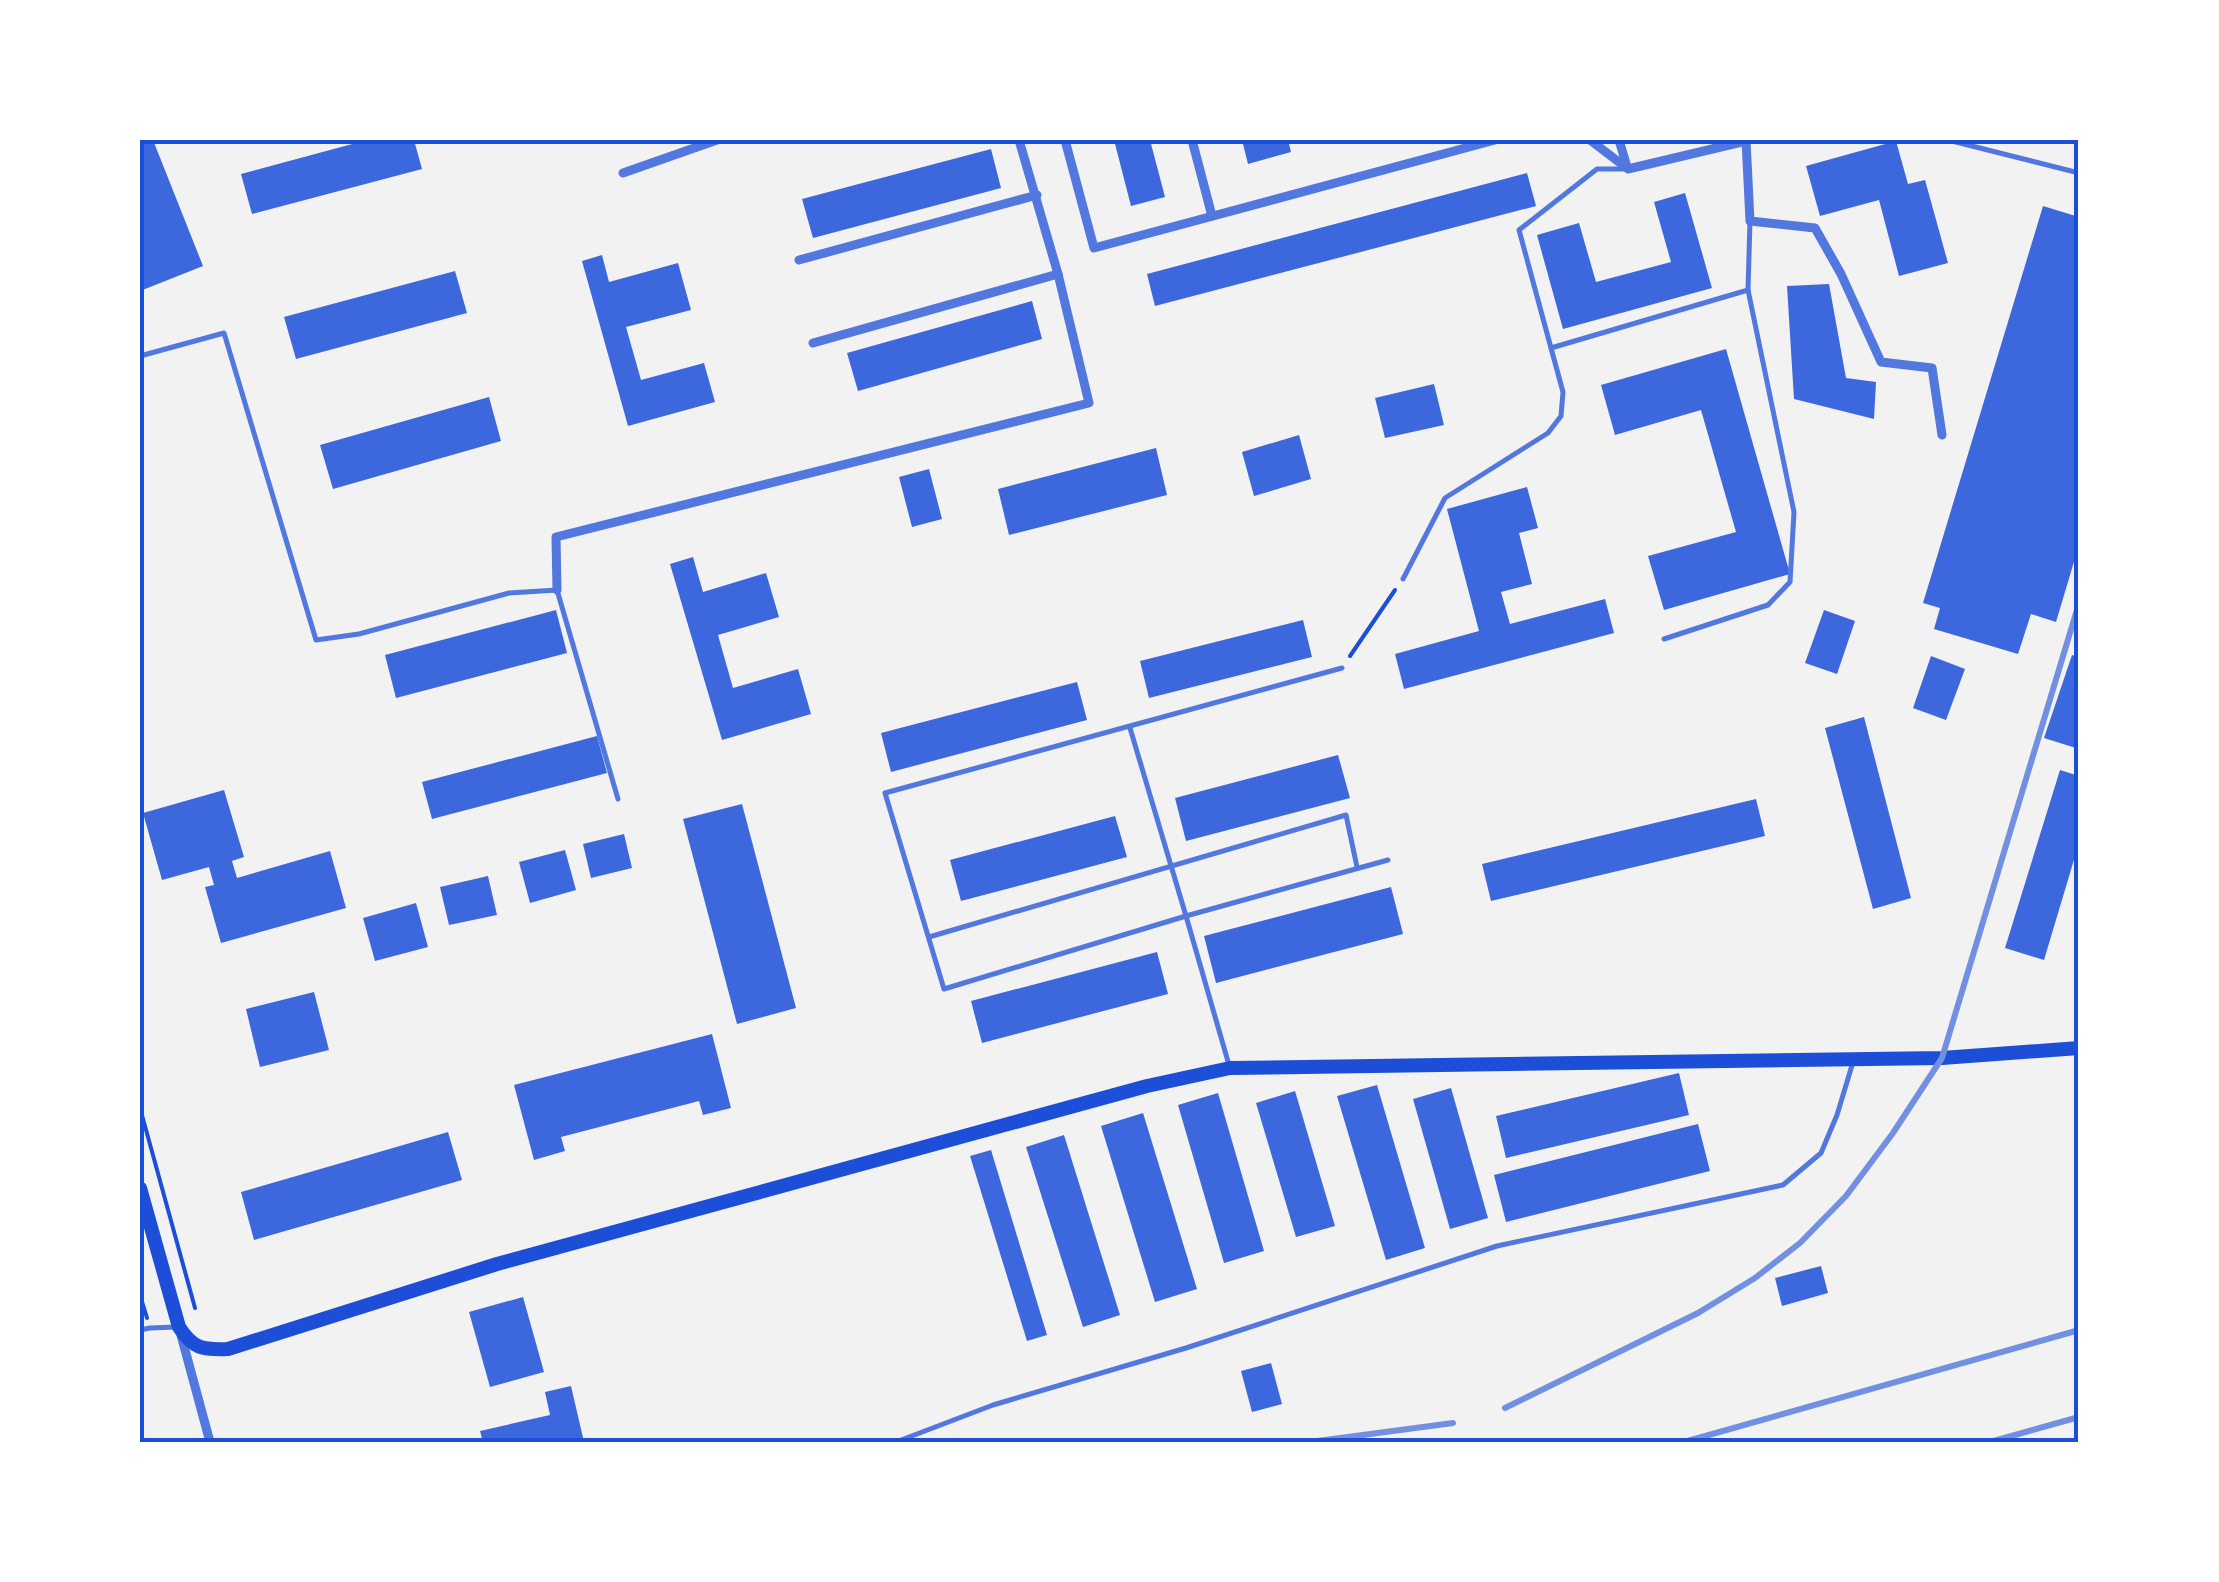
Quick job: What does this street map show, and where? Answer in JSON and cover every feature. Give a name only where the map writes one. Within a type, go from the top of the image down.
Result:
[{"type":"main road","points":[[140,1188],[179,1327],[190,1343],[209,1350],[228,1350],[497,1264],[1147,1086],[1230,1068],[1942,1058],[2079,1048]]},
{"type":"street","points":[[623,173],[716,140]]},
{"type":"street","points":[[557,590],[556,537],[1089,402],[1037,195],[1019,140]]},
{"type":"street","points":[[1065,140],[1094,248],[1467,144],[1496,140]]},
{"type":"street","points":[[1192,140],[1212,216]]},
{"type":"street","points":[[1590,140],[1628,169]]},
{"type":"street","points":[[1619,140],[1628,169]]},
{"type":"street","points":[[1628,169],[1746,141],[1750,221],[1815,228],[1881,362],[1932,368],[1942,435]]},
{"type":"street","points":[[799,260],[1037,195]]},
{"type":"street","points":[[813,343],[1058,274]]},
{"type":"street","points":[[179,1327],[210,1442]]},
{"type":"lane","points":[[1948,140],[2079,173]]},
{"type":"lane","points":[[1403,579],[1445,498],[1548,433],[1561,416],[1563,392],[1519,230],[1597,168],[1628,169]]},
{"type":"lane","points":[[1664,639],[1768,605],[1790,582],[1794,512],[1748,290],[1750,221]]},
{"type":"lane","points":[[1552,348],[1748,290]]},
{"type":"lane","points":[[140,356],[224,333],[316,640],[359,634],[508,592],[557,590],[618,799]]},
{"type":"lane","points":[[1342,668],[885,793],[944,989],[1388,860]]},
{"type":"lane","points":[[1130,728],[1230,1068]]},
{"type":"lane","points":[[928,937],[1346,815],[1357,867]]},
{"type":"lane","points":[[896,1442],[993,1405],[1186,1348],[1497,1246],[1782,1184],[1822,1153],[1854,1059]]},
{"type":"lane","points":[[140,1330],[179,1327]]},
{"type":"path","points":[[1342,668],[1403,579]]},
{"type":"path","points":[[140,1108],[195,1308]]},
{"type":"path","points":[[140,1295],[150,1328]]},
{"type":"building","points":[[140,140],[153,140],[203,266],[140,291]]},
{"type":"building","points":[[367,140],[414,140],[422,169],[252,214],[241,174]]},
{"type":"building","points":[[1114,140],[1150,140],[1165,197],[1131,206]]},
{"type":"building","points":[[1242,140],[1288,140],[1291,152],[1248,164]]},
{"type":"building","points":[[1896,141],[1908,184],[1925,180],[1948,263],[1899,276],[1879,200],[1820,216],[1806,166]]},
{"type":"building","points":[[991,149],[1001,188],[813,238],[802,199]]},
{"type":"building","points":[[1527,173],[1536,206],[1155,306],[1147,274]]},
{"type":"building","points":[[1685,193],[1712,288],[1563,329],[1537,235],[1579,223],[1596,282],[1671,262],[1654,202]]},
{"type":"building","points":[[2043,206],[2079,217],[2079,545],[2056,622],[2031,614],[2018,654],[1934,629],[1940,608],[1923,603]]},
{"type":"building","points":[[602,255],[609,282],[678,263],[691,310],[626,327],[641,380],[704,363],[715,402],[628,426],[582,261]]},
{"type":"building","points":[[455,271],[467,313],[296,359],[284,317]]},
{"type":"building","points":[[1829,284],[1846,378],[1876,382],[1874,419],[1794,399],[1787,286]]},
{"type":"building","points":[[1032,301],[1042,339],[858,391],[847,353]]},
{"type":"building","points":[[1726,349],[1790,574],[1664,610],[1648,556],[1736,532],[1701,410],[1615,435],[1601,385]]},
{"type":"building","points":[[1434,384],[1444,425],[1385,438],[1375,398]]},
{"type":"building","points":[[489,397],[501,441],[333,489],[320,445]]},
{"type":"building","points":[[1299,435],[1311,479],[1254,496],[1242,452]]},
{"type":"building","points":[[1156,448],[1167,495],[1009,535],[998,489]]},
{"type":"building","points":[[929,469],[942,519],[912,527],[899,477]]},
{"type":"building","points":[[1527,487],[1538,528],[1519,533],[1532,584],[1501,592],[1510,624],[1605,599],[1614,633],[1404,689],[1395,654],[1479,631],[1447,509]]},
{"type":"building","points":[[693,557],[703,592],[766,573],[779,617],[718,635],[733,688],[798,669],[811,714],[722,740],[670,564]]},
{"type":"building","points":[[556,610],[567,653],[396,698],[385,655]]},
{"type":"building","points":[[1824,610],[1855,621],[1837,674],[1805,663]]},
{"type":"building","points":[[1303,620],[1312,657],[1149,698],[1140,661]]},
{"type":"building","points":[[2072,655],[2079,657],[2079,749],[2044,738]]},
{"type":"building","points":[[1931,656],[1965,669],[1946,720],[1913,708]]},
{"type":"building","points":[[1077,682],[1087,720],[891,772],[881,733]]},
{"type":"building","points":[[1864,717],[1911,898],[1873,909],[1825,728]]},
{"type":"building","points":[[597,736],[607,773],[432,819],[422,782]]},
{"type":"building","points":[[1338,755],[1350,798],[1186,841],[1175,798]]},
{"type":"building","points":[[2060,770],[2079,776],[2079,843],[2044,960],[2005,948]]},
{"type":"building","points":[[224,790],[244,857],[232,861],[237,878],[330,851],[346,908],[221,943],[205,887],[214,885],[209,867],[162,880],[143,813]]},
{"type":"building","points":[[1756,799],[1765,836],[1491,901],[1482,864]]},
{"type":"building","points":[[742,804],[796,1008],[737,1024],[683,819]]},
{"type":"building","points":[[1115,816],[1127,857],[961,901],[950,860]]},
{"type":"building","points":[[624,834],[632,868],[591,878],[583,844]]},
{"type":"building","points":[[565,850],[576,890],[530,903],[519,862]]},
{"type":"building","points":[[488,876],[497,915],[449,925],[440,887]]},
{"type":"building","points":[[1391,887],[1403,934],[1216,983],[1204,936]]},
{"type":"building","points":[[416,903],[428,947],[375,961],[363,918]]},
{"type":"building","points":[[1157,952],[1168,994],[982,1043],[971,1001]]},
{"type":"building","points":[[314,992],[329,1050],[260,1067],[246,1009]]},
{"type":"building","points":[[712,1034],[731,1108],[703,1115],[699,1101],[561,1137],[565,1151],[534,1160],[514,1085]]},
{"type":"building","points":[[1679,1073],[1689,1115],[1506,1158],[1496,1116]]},
{"type":"building","points":[[1377,1085],[1425,1248],[1386,1260],[1337,1096]]},
{"type":"building","points":[[1451,1088],[1488,1218],[1450,1229],[1413,1099]]},
{"type":"building","points":[[1295,1091],[1335,1226],[1296,1237],[1256,1103]]},
{"type":"building","points":[[1218,1093],[1264,1251],[1224,1263],[1178,1105]]},
{"type":"building","points":[[1143,1113],[1197,1289],[1155,1302],[1101,1126]]},
{"type":"building","points":[[1698,1124],[1710,1171],[1506,1222],[1494,1175]]},
{"type":"building","points":[[448,1132],[462,1180],[254,1240],[241,1192]]},
{"type":"building","points":[[1064,1135],[1120,1315],[1083,1327],[1026,1147]]},
{"type":"building","points":[[991,1150],[1047,1335],[1027,1341],[970,1156]]},
{"type":"building","points":[[1821,1266],[1828,1293],[1782,1306],[1775,1278]]},
{"type":"building","points":[[523,1297],[544,1372],[490,1387],[469,1312]]},
{"type":"building","points":[[1271,1363],[1282,1404],[1252,1412],[1241,1371]]},
{"type":"building","points":[[571,1386],[584,1442],[483,1442],[480,1431],[550,1415],[545,1392]]},
{"type":"railway","points":[[1505,1408],[1698,1313],[1755,1278],[1800,1243],[1846,1196],[1893,1133],[1942,1058],[2079,603]]},
{"type":"railway","points":[[1684,1442],[2079,1330]]},
{"type":"railway","points":[[1990,1442],[2079,1417]]},
{"type":"railway","points":[[1310,1442],[1453,1423]]}]
